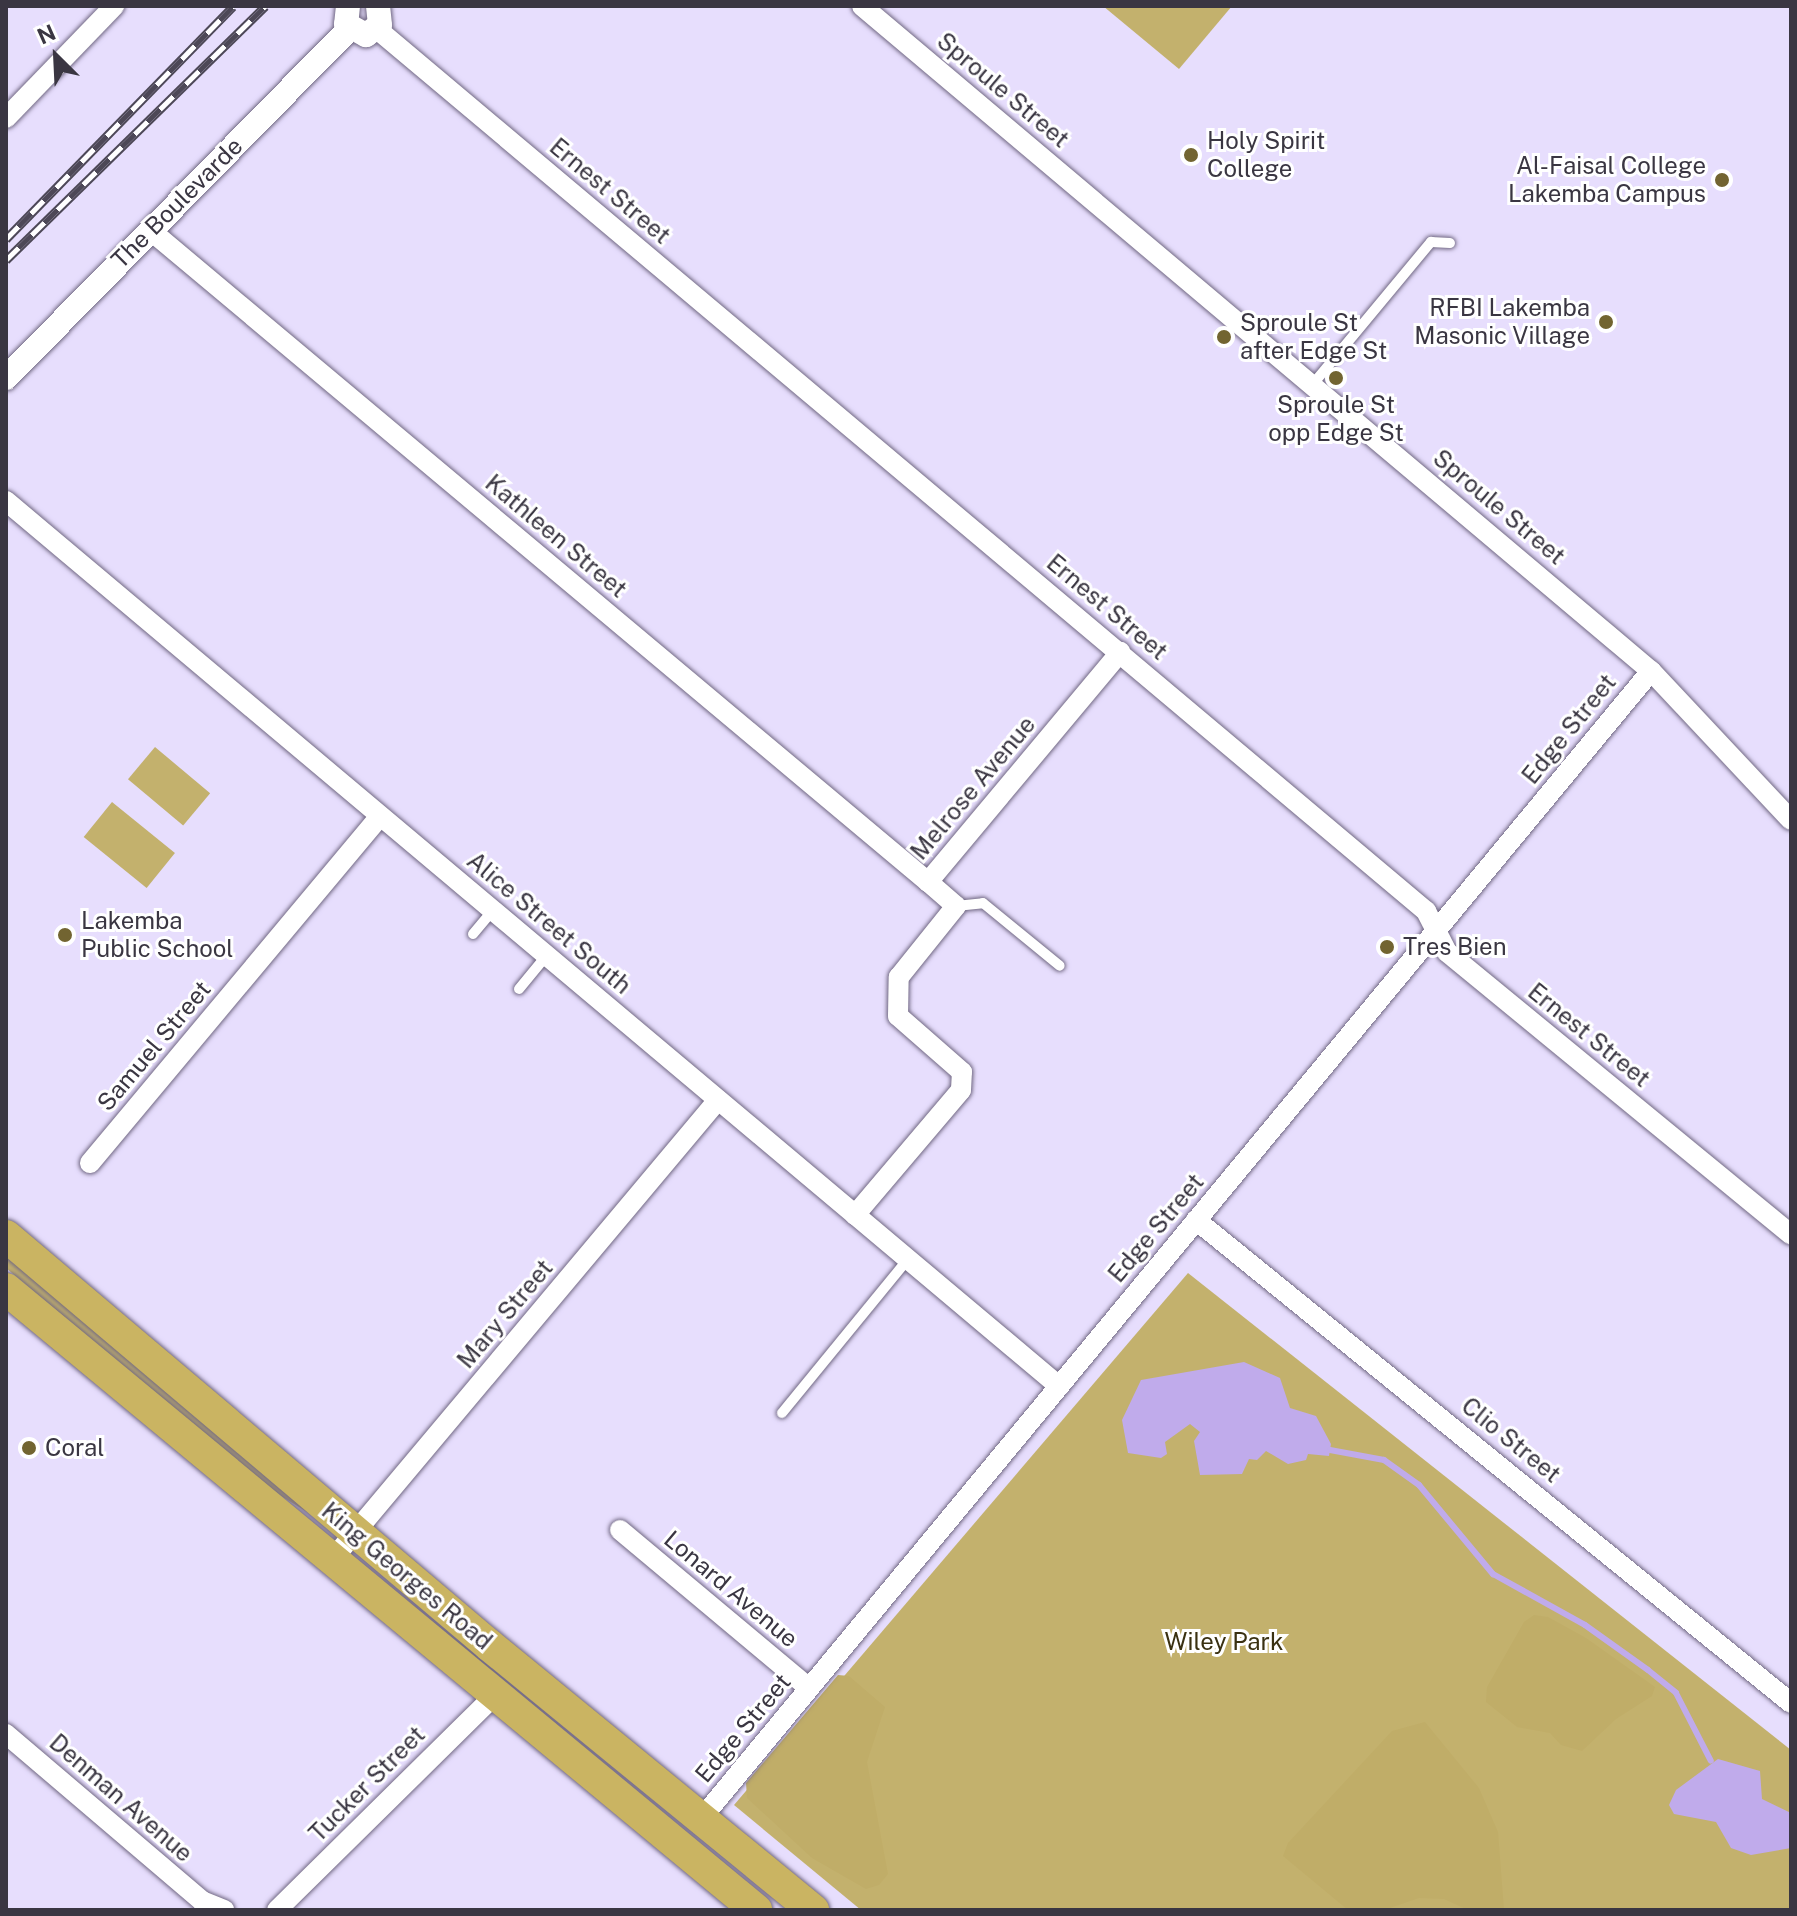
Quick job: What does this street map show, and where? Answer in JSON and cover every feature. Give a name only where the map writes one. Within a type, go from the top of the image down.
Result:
[{"type":"highway","name":"King Georges Road","points":[[6,1236],[356,1533],[813,1910]]},
{"type":"highway","name":"King Georges Road","points":[[6,1289],[756,1910]]},
{"type":"street","points":[[6,118],[114,6]]},
{"type":"street","name":"Sproule Street","points":[[862,6],[1651,671],[1791,820]]},
{"type":"street","points":[[349,18],[366,35],[377,18]]},
{"type":"street","name":"The Boulevarde","points":[[6,378],[349,18]]},
{"type":"street","name":"Ernest Street","points":[[377,18],[1426,911],[1447,952],[1791,1235]]},
{"type":"street","name":"Kathleen Street","points":[[150,230],[928,882]]},
{"type":"street","name":"Alice Street South","points":[[6,501],[1059,1386]]},
{"type":"street","name":"Melrose Avenue","points":[[956,906],[928,882],[1120,652]]},
{"type":"street","name":"Edge Street","points":[[701,1819],[1651,671]]},
{"type":"street","name":"Samuel Street","points":[[90,1163],[380,816]]},
{"type":"street","points":[[855,1215],[961,1090],[962,1072],[898,1016],[899,977],[956,906]]},
{"type":"street","name":"Mary Street","points":[[331,1561],[718,1100]]},
{"type":"street","name":"Clio Street","points":[[1196,1220],[1791,1703]]},
{"type":"street","name":"Lonard Avenue","points":[[620,1530],[809,1688]]},
{"type":"street","name":"Tucker Street","points":[[277,1910],[494,1696]]},
{"type":"street","name":"Denman Avenue","points":[[6,1734],[203,1906],[224,1910]]},
{"type":"lane","points":[[1313,384],[1431,242],[1450,243]]},
{"type":"lane","points":[[956,906],[983,903],[1060,966]]},
{"type":"lane","points":[[473,934],[493,910]]},
{"type":"lane","points":[[519,989],[547,955]]},
{"type":"lane","points":[[782,1413],[908,1259]]},
{"type":"green space","points":[[1103,6],[1232,6],[1179,69]]},
{"type":"green space","points":[[155,747],[210,793],[183,825],[128,779]]},
{"type":"green space","points":[[112,802],[175,853],[147,888],[84,837]]},
{"type":"green space","points":[[6,1252],[317,1518],[268,1488],[6,1268]]},
{"type":"green space","name":"Wiley Park","points":[[1188,1273],[1791,1750],[1791,1910],[861,1910],[734,1805]]},
{"type":"shaded area","points":[[1244,1362],[1280,1378],[1290,1408],[1316,1416],[1331,1444],[1329,1456],[1308,1454],[1306,1460],[1288,1464],[1266,1451],[1257,1460],[1249,1459],[1242,1474],[1200,1475],[1194,1441],[1200,1432],[1190,1424],[1165,1442],[1167,1454],[1161,1458],[1128,1453],[1122,1420],[1141,1380]]},
{"type":"shaded area","points":[[1534,1615],[1548,1617],[1586,1638],[1655,1687],[1652,1696],[1616,1719],[1582,1751],[1561,1745],[1550,1733],[1517,1727],[1486,1702],[1487,1687],[1524,1622]]},
{"type":"shaded area","points":[[838,1675],[849,1676],[885,1707],[867,1762],[888,1874],[879,1885],[866,1889],[812,1858],[747,1798],[746,1783]]},
{"type":"shaded area","points":[[1425,1722],[1479,1788],[1498,1832],[1504,1910],[1468,1910],[1444,1899],[1419,1898],[1384,1910],[1348,1910],[1283,1856],[1288,1843],[1392,1731]]},
{"type":"shaded area","points":[[1718,1759],[1760,1771],[1762,1799],[1791,1813],[1791,1848],[1751,1855],[1731,1848],[1716,1822],[1674,1814],[1669,1805],[1676,1790]]},
{"type":"waterway","points":[[1330,1450],[1384,1460],[1419,1485],[1493,1574],[1585,1625],[1648,1670],[1676,1693],[1711,1761]]},
{"type":"railway","points":[[6,239],[233,6]]},
{"type":"railway","points":[[6,260],[265,6]]},
{"type":"place","name":"Holy Spirit College","points":[[1191,155]]},
{"type":"place","name":"Al-Faisal College Lakemba Campus","points":[[1722,180]]},
{"type":"place","name":"RFBI Lakemba Masonic Village","points":[[1606,322]]},
{"type":"place","name":"Sproule St after Edge St","points":[[1224,337]]},
{"type":"place","name":"Sproule St opp Edge St","points":[[1336,378]]},
{"type":"place","name":"Lakemba Public School","points":[[65,935]]},
{"type":"place","name":"Tres Bien","points":[[1387,947]]},
{"type":"place","name":"Coral","points":[[29,1448]]}]
